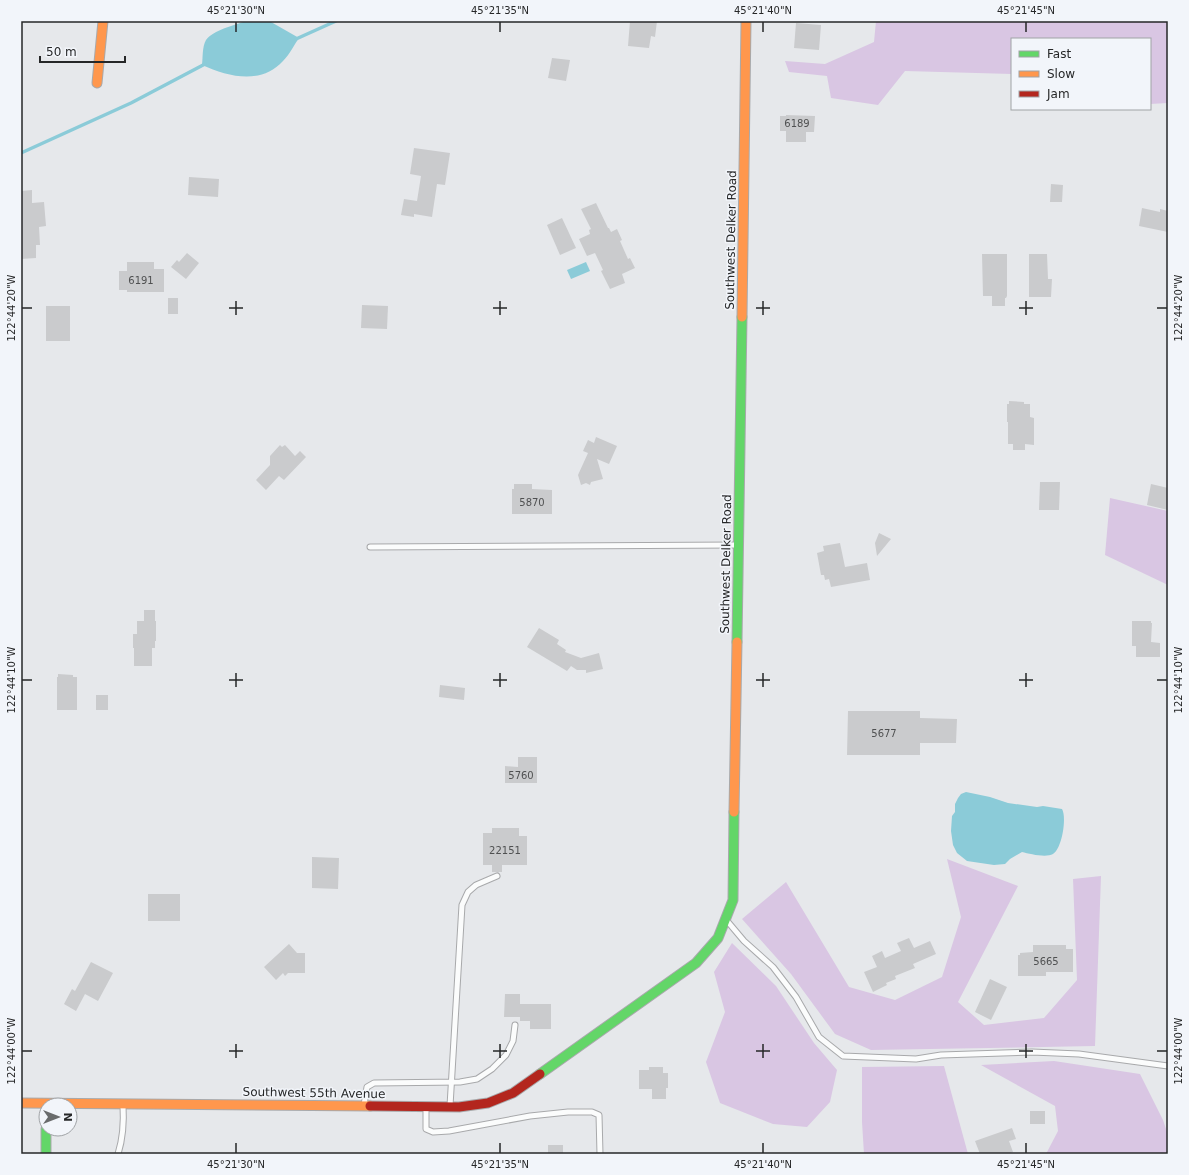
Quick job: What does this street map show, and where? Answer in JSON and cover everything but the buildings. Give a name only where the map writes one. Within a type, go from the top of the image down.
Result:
[{"type":"street","points":[[98,83],[103,21]]},
{"type":"street","name":"Southwest Delker Road","points":[[588,1041],[696,963],[718,938],[733,900],[746,21]]},
{"type":"street","name":"Southwest 55th Avenue","points":[[78,1104],[473,1106],[488,1103],[513,1093],[588,1041]]},
{"type":"street","name":"Southwest 55th Avenue","points":[[21,1102],[38,1103]]},
{"type":"street","points":[[46,1137],[46,1154]]},
{"type":"lane","points":[[370,547],[738,545]]},
{"type":"lane","points":[[450,1107],[462,905],[468,892],[476,885],[497,876]]},
{"type":"lane","points":[[726,920],[744,941],[773,966],[796,997],[819,1037],[843,1056],[916,1059],[941,1055],[1032,1052],[1079,1054],[1168,1066]]},
{"type":"lane","points":[[364,1106],[367,1087],[374,1083],[460,1082],[477,1079],[492,1069],[506,1055],[513,1041],[515,1025]]},
{"type":"lane","points":[[118,1154],[124,1120],[123,1104]]},
{"type":"lane","points":[[426,1106],[426,1129],[433,1132],[449,1131],[530,1116],[592,1112],[599,1115],[600,1154]]},
{"type":"shaded area","points":[[876,21],[1168,21],[1168,103],[1151,104],[1151,38],[1011,38],[1011,74],[905,71],[878,105],[831,98],[827,76],[789,72],[785,61],[825,64],[874,42]]},
{"type":"shaded area","points":[[1110,498],[1168,511],[1168,585],[1105,555]]},
{"type":"shaded area","points":[[947,859],[1018,886],[958,1002],[984,1025],[1044,1018],[1077,980],[1073,879],[1101,876],[1095,1046],[871,1050],[835,1034],[791,974],[742,919],[786,882],[849,987],[895,1000],[942,977],[961,917]]},
{"type":"shaded area","points":[[732,943],[776,986],[814,1043],[837,1070],[830,1102],[807,1127],[773,1124],[720,1103],[706,1062],[725,1012],[714,972]]},
{"type":"shaded area","points":[[1054,1061],[1140,1074],[1163,1120],[1168,1135],[1168,1154],[1046,1154],[1058,1131],[1055,1106],[981,1065]]},
{"type":"shaded area","points":[[944,1066],[968,1154],[864,1154],[862,1122],[862,1067]]},
{"type":"water","points":[[246,21],[271,22],[299,38],[283,61],[274,69],[255,76],[223,73],[202,65],[204,46],[209,36],[224,28]]},
{"type":"water","points":[[586,262],[590,271],[571,279],[567,270]]},
{"type":"water","points":[[966,792],[990,797],[1008,803],[1062,809],[1064,819],[1063,833],[1056,851],[1053,854],[1046,856],[1022,852],[1010,859],[1005,864],[994,865],[967,861],[957,853],[953,845],[951,831],[952,816],[955,812],[955,804],[961,794]]},
{"type":"waterway","points":[[296,39],[336,21]]},
{"type":"waterway","points":[[21,153],[131,103],[205,64]]},
{"type":"traffic: fast","points":[[737,642],[742,317]]},
{"type":"traffic: fast","points":[[540,1074],[696,963],[718,938],[733,900],[734,812]]},
{"type":"traffic: fast","points":[[46,1137],[46,1154]]},
{"type":"traffic: slow","points":[[97,83],[103,21]]},
{"type":"traffic: slow","points":[[742,317],[746,21]]},
{"type":"traffic: slow","points":[[734,812],[737,642]]},
{"type":"traffic: slow","points":[[21,1103],[370,1106]]},
{"type":"traffic: jam","points":[[370,1106],[459,1107],[488,1103],[513,1093],[540,1074]]}]
